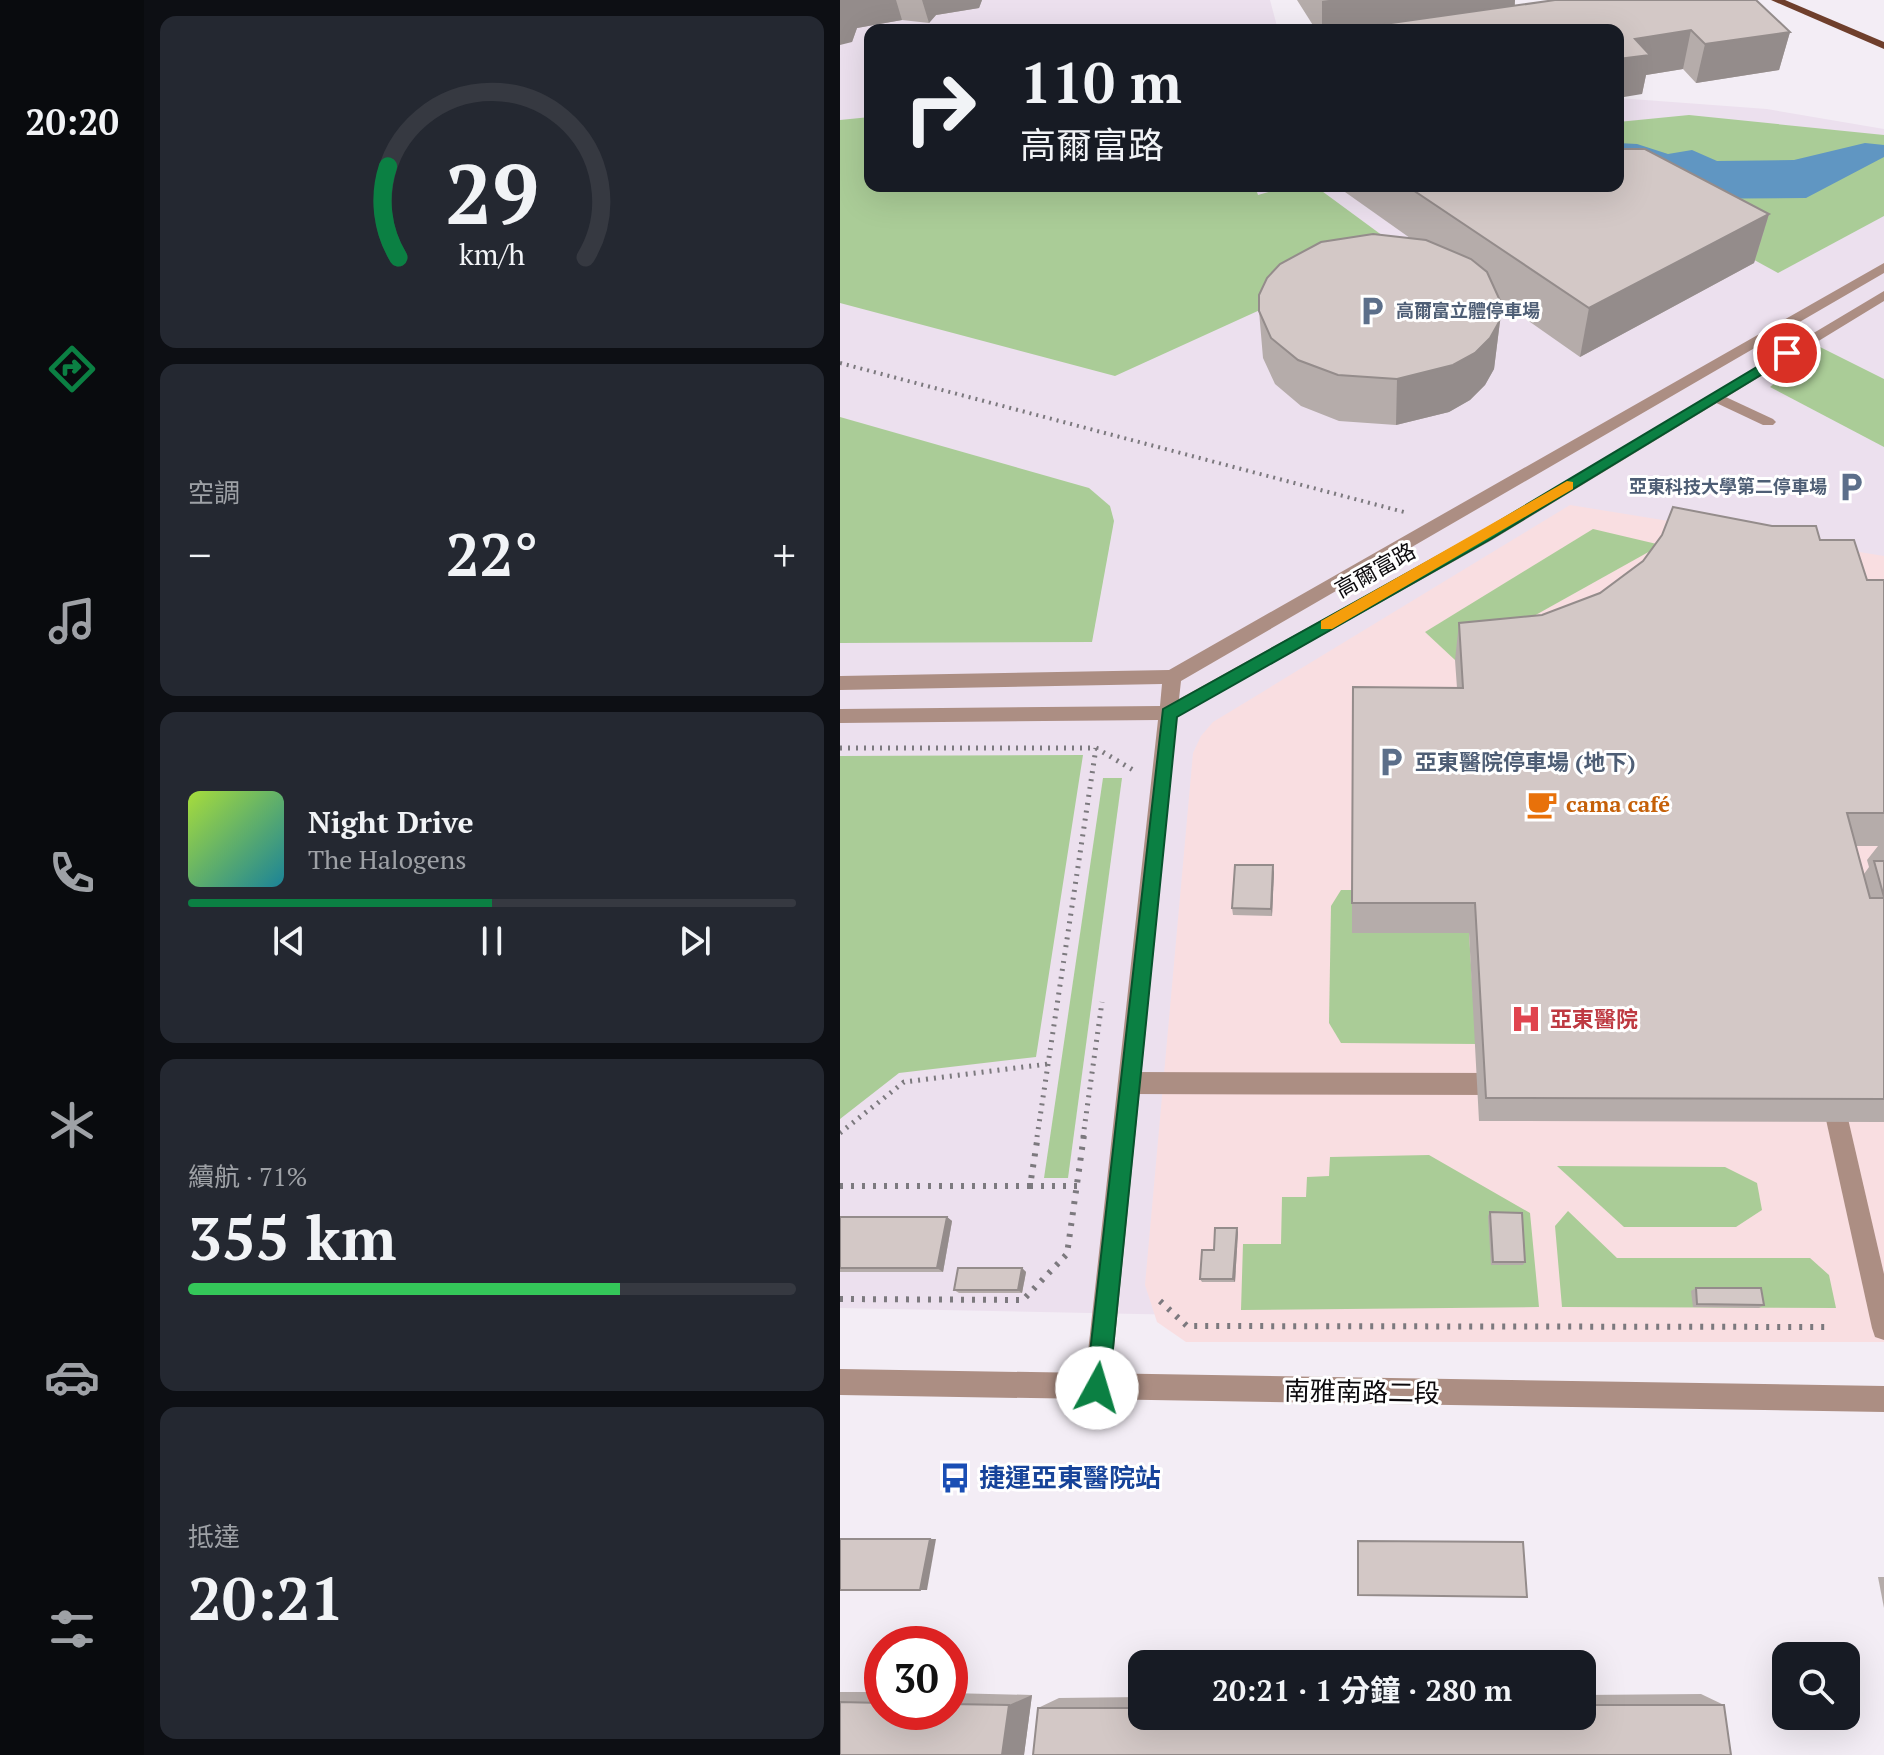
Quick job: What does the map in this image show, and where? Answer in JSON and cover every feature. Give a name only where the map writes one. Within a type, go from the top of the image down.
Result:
[{"type":"main road","points":[[1776,0],[1884,46]]},
{"type":"street","name":"高爾富路","points":[[840,683],[1172,677],[1445,523],[1884,267]]},
{"type":"street","name":"高爾富路","points":[[840,716],[1169,713],[1486,536],[1884,295]]},
{"type":"street","points":[[1715,397],[1768,422]]},
{"type":"street","points":[[1097,1388],[1172,677]]},
{"type":"street","points":[[1130,1083],[1527,1084]]},
{"type":"street","points":[[1813,1084],[1829,1084],[1884,1328]]},
{"type":"street","name":"南雅南路二段","points":[[840,1382],[1884,1399]]},
{"type":"path","points":[[840,363],[1445,523]]},
{"type":"path","points":[[840,748],[1096,748],[1134,770],[1131,786]]},
{"type":"path","points":[[1030,1186],[1096,748]]},
{"type":"path","points":[[840,1299],[1023,1300],[1067,1254],[1104,986]]},
{"type":"path","points":[[840,1133],[904,1082],[1048,1064]]},
{"type":"path","points":[[840,1186],[1077,1186]]},
{"type":"path","points":[[1160,1301],[1187,1326],[1830,1327]]},
{"type":"shaded area","points":[[840,0],[1270,0],[1276,24],[864,24],[864,192],[1624,192],[1624,98],[1767,109],[1884,129],[1884,1315],[1286,1317],[840,1308]]},
{"type":"shaded area","name":"亞東醫院","points":[[1570,505],[1884,556],[1884,1342],[1186,1342],[1157,1322],[1145,1285],[1193,753],[1201,736],[1213,722]]},
{"type":"green space","points":[[1689,115],[1884,135],[1884,216],[1778,273],[1624,188],[1624,121]]},
{"type":"green space","points":[[864,118],[864,192],[1257,192],[1258,195],[1268,192],[1323,192],[1398,247],[1115,376],[840,303],[840,120]]},
{"type":"green space","points":[[1820,347],[1884,379],[1884,447],[1770,387]]},
{"type":"green space","points":[[840,417],[1089,488],[1110,506],[1114,521],[1092,642],[840,643]]},
{"type":"green space","points":[[1593,529],[1661,545],[1455,660],[1425,632]]},
{"type":"green space","points":[[1083,755],[1036,1057],[899,1073],[840,1119],[840,756]]},
{"type":"green space","points":[[1103,778],[1122,778],[1068,1178],[1044,1178]]},
{"type":"green space","points":[[1341,890],[1353,890],[1469,933],[1476,1044],[1341,1043],[1329,1023],[1331,906]]},
{"type":"green space","points":[[1429,1155],[1530,1213],[1539,1307],[1241,1310],[1243,1244],[1281,1244],[1282,1197],[1306,1197],[1307,1177],[1329,1176],[1330,1157]]},
{"type":"green space","points":[[1557,1166],[1725,1167],[1757,1183],[1762,1210],[1736,1227],[1624,1227]]},
{"type":"green space","points":[[1568,1211],[1617,1258],[1810,1258],[1829,1275],[1836,1308],[1562,1307],[1555,1226]]},
{"type":"water","points":[[1624,143],[1637,144],[1668,154],[1692,150],[1717,161],[1794,160],[1865,143],[1884,145],[1884,157],[1806,198],[1658,199],[1624,179]]},
{"type":"building","points":[[1555,0],[1756,0],[1790,32],[1705,44],[1691,30],[1635,39],[1650,55],[1624,58],[1624,24],[1385,24]]},
{"type":"building","points":[[1624,149],[1645,149],[1769,214],[1589,308],[1416,192],[1624,192]]},
{"type":"building","points":[[1373,234],[1426,240],[1471,259],[1487,272],[1502,305],[1499,322],[1490,338],[1475,353],[1453,365],[1397,379],[1338,375],[1298,360],[1271,338],[1259,311],[1259,295],[1267,278],[1280,264],[1321,242]]},
{"type":"building","name":"亞東醫院","points":[[1673,507],[1772,526],[1816,526],[1820,540],[1854,540],[1867,580],[1884,580],[1884,813],[1847,813],[1870,898],[1884,898],[1884,1099],[1486,1098],[1475,903],[1352,903],[1353,687],[1463,688],[1459,623],[1542,615],[1600,593],[1643,561],[1662,535]]},
{"type":"building","points":[[1874,861],[1884,861],[1884,897]]},
{"type":"building","points":[[1235,865],[1273,865],[1271,909],[1232,908]]},
{"type":"building","points":[[1490,1212],[1522,1213],[1525,1262],[1493,1262]]},
{"type":"building","points":[[840,1217],[947,1217],[937,1268],[840,1268]]},
{"type":"building","points":[[1215,1228],[1237,1228],[1233,1279],[1200,1279],[1202,1250],[1214,1250]]},
{"type":"building","points":[[958,1268],[1022,1268],[1018,1290],[954,1290]]},
{"type":"building","points":[[1696,1288],[1761,1288],[1764,1305],[1697,1304]]},
{"type":"building","points":[[840,1539],[930,1539],[920,1590],[840,1590]]},
{"type":"building","points":[[1358,1541],[1523,1542],[1527,1597],[1358,1595]]},
{"type":"building","points":[[840,1702],[864,1703],[864,1730],[968,1730],[968,1704],[1009,1705],[1002,1755],[840,1755]]},
{"type":"building","points":[[1596,1705],[1724,1705],[1731,1755],[1033,1755],[1038,1708],[1128,1708],[1128,1730],[1596,1730]]},
{"type":"slow traffic","points":[[1326,625],[1486,536],[1567,486]]},
{"type":"place","name":"高爾富立體停車場","points":[[1372,311]]},
{"type":"place","name":"亞東科技大學第二停車場","points":[[1851,487]]},
{"type":"place","name":"亞東醫院停車場 (地下)","points":[[1391,762]]},
{"type":"place","name":"cama café","points":[[1542,804]]},
{"type":"place","name":"亞東醫院","points":[[1526,1019]]},
{"type":"place","name":"捷運亞東醫院站","points":[[955,1478]]},
{"type":"route","points":[[1097,1388],[1169,713],[1486,536],[1787,353]]}]
